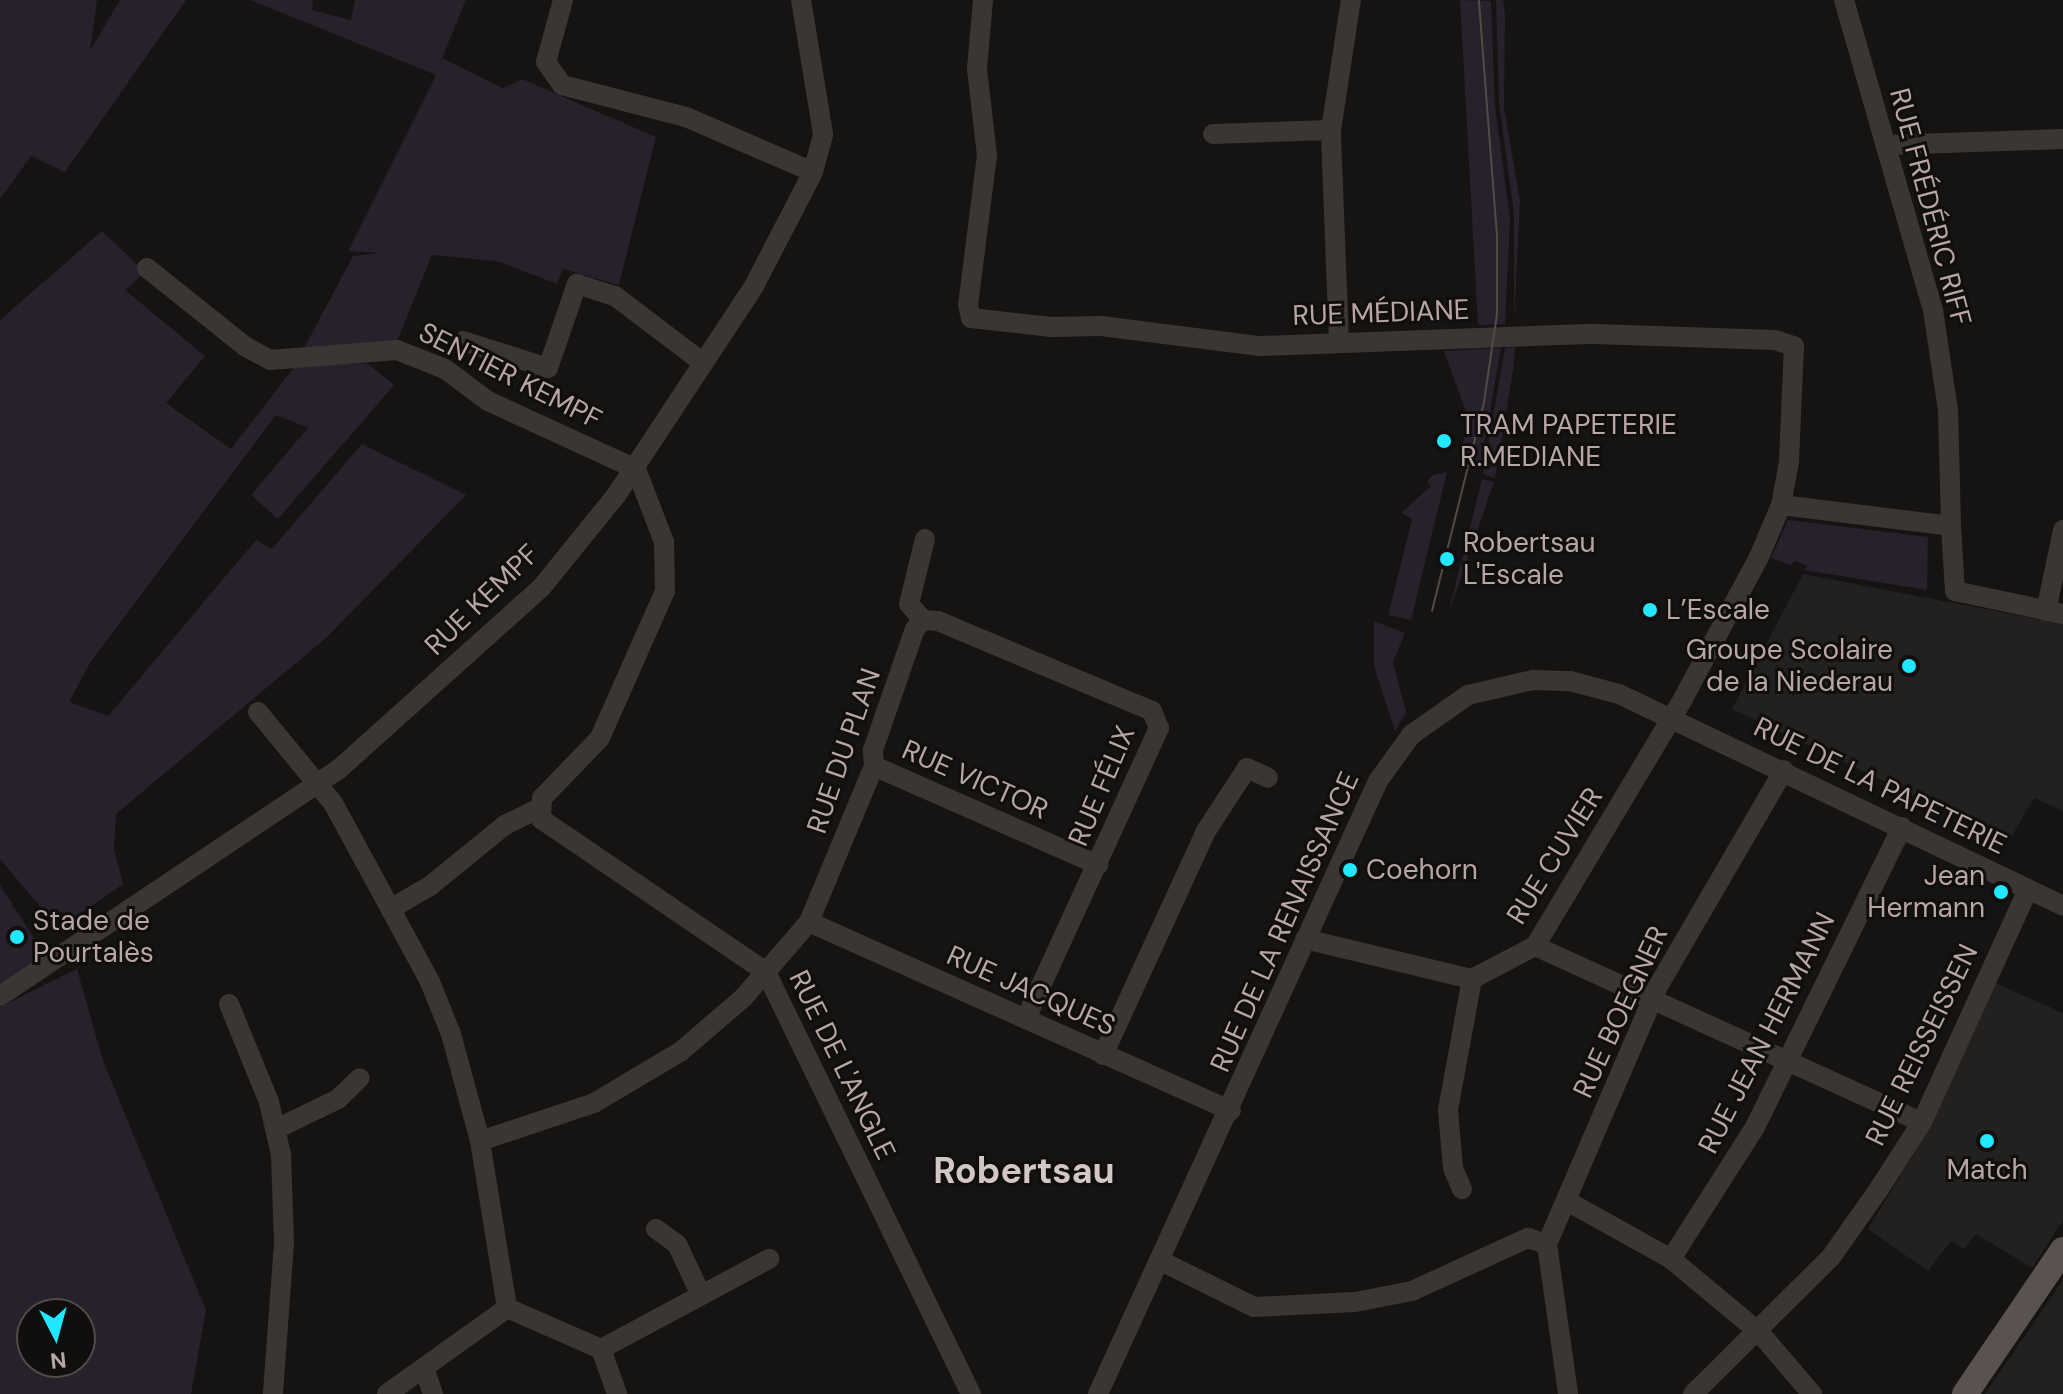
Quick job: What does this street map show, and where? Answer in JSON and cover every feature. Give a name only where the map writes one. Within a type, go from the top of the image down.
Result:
[{"type":"main road","points":[[1965,1394],[2063,1250]]},
{"type":"street","points":[[563,0],[546,62],[562,85],[686,117],[813,172]]},
{"type":"street","name":"RUE KEMPF","points":[[0,996],[320,784],[541,588],[636,469],[644,446],[754,286],[813,172],[823,134],[821,106],[801,0]]},
{"type":"street","name":"RUE MÉDIANE","points":[[983,0],[977,69],[987,155],[968,305],[971,318],[1114,327],[1260,346],[1595,334],[1775,340],[1794,346]]},
{"type":"street","points":[[1339,343],[1331,130],[1351,0]]},
{"type":"street","name":"RUE FRÉDÉRIC RIFF","points":[[1844,0],[1933,310],[1948,410],[1955,591],[2055,613]]},
{"type":"street","points":[[1213,134],[1331,130]]},
{"type":"street","points":[[1885,145],[2063,139]]},
{"type":"street","name":"SENTIER KEMPF","points":[[147,268],[246,347],[270,360],[397,350],[445,369],[488,401],[636,469]]},
{"type":"street","name":"SENTIER KEMPF","points":[[463,341],[548,368],[569,282],[615,296],[702,362]]},
{"type":"street","name":"RUE CUVIER","points":[[1472,979],[1535,946],[1672,718],[1781,505],[1793,439],[1789,421],[1794,346]]},
{"type":"street","points":[[392,908],[430,886],[505,825],[538,809],[600,738],[665,591],[664,542],[636,469]]},
{"type":"street","points":[[1781,505],[1951,526]]},
{"type":"street","points":[[2055,613],[2063,530]]},
{"type":"street","points":[[923,620],[909,604],[925,539]]},
{"type":"street","name":"RUE DU PLAN","points":[[480,1141],[551,1121],[635,1081],[680,1052],[766,972],[809,922],[874,766],[873,750],[915,629],[923,620]]},
{"type":"street","name":"RUE FÉLIX","points":[[923,620],[938,621],[1152,711],[1159,728],[1026,1019]]},
{"type":"street","name":"RUE DE LA RENAISSANCE","points":[[1098,1394],[1231,1111],[1305,939],[1386,767],[1411,735],[1446,707],[1489,687],[1557,680],[1607,690],[1672,718]]},
{"type":"street","points":[[258,712],[320,784],[392,908],[451,1034],[480,1141],[507,1308]]},
{"type":"street","name":"RUE DE LA PAPETERIE","points":[[1672,718],[2063,906]]},
{"type":"street","name":"RUE VICTOR","points":[[874,766],[1098,865]]},
{"type":"street","points":[[1103,1055],[1206,831],[1247,768],[1268,778]]},
{"type":"street","name":"RUE BOEGNER","points":[[1547,1244],[1652,1000],[1784,770]]},
{"type":"street","name":"RUE DE L'ANGLE","points":[[538,809],[541,819],[557,832],[766,972],[971,1394]]},
{"type":"street","name":"RUE JEAN HERMANN","points":[[1671,1259],[1755,1127],[1902,827]]},
{"type":"street","name":"RUE REISSEISSEN","points":[[1693,1394],[1759,1332],[1831,1257],[1922,1122],[2028,889]]},
{"type":"street","name":"RUE JACQUES","points":[[809,922],[1231,1111]]},
{"type":"street","points":[[1305,939],[1472,979],[1448,1110],[1453,1168],[1462,1189]]},
{"type":"street","points":[[1535,946],[1922,1122]]},
{"type":"street","points":[[229,1004],[276,1129],[284,1228],[273,1394]]},
{"type":"street","points":[[276,1129],[338,1099],[360,1078]]},
{"type":"street","points":[[1567,1201],[1671,1259],[1759,1332],[1812,1394]]},
{"type":"street","points":[[656,1229],[677,1244],[701,1295]]},
{"type":"street","points":[[1159,1260],[1254,1307],[1355,1302],[1412,1291],[1528,1238],[1547,1244],[1568,1394]]},
{"type":"street","points":[[601,1349],[769,1259]]},
{"type":"street","points":[[507,1308],[601,1349],[617,1394]]},
{"type":"street","points":[[387,1394],[507,1308]]},
{"type":"street","points":[[424,1368],[433,1394]]},
{"type":"shaded area","points":[[0,0],[97,0],[90,51],[120,0],[186,0],[65,172],[31,156],[0,199]]},
{"type":"shaded area","points":[[250,0],[313,0],[312,10],[351,20],[355,0],[466,0],[442,58],[503,88],[522,79],[656,137],[619,285],[563,269],[557,284],[497,261],[432,255],[396,344],[302,352],[353,256],[380,253],[348,251],[436,75]]},
{"type":"shaded area","points":[[1460,0],[1491,1],[1495,106],[1510,219],[1505,324],[1478,325]]},
{"type":"shaded area","points":[[1496,0],[1503,0],[1505,14],[1504,107],[1520,201],[1514,323],[1514,214],[1499,103]]},
{"type":"shaded area","points":[[102,231],[145,272],[125,290],[205,356],[166,403],[231,449],[295,366],[367,363],[394,385],[278,519],[251,495],[308,428],[276,415],[90,663],[69,702],[108,716],[256,540],[272,549],[362,444],[466,495],[327,637],[116,814],[114,850],[123,884],[67,923],[43,910],[0,859],[0,320]]},
{"type":"shaded area","points":[[1515,347],[1495,478],[1483,474],[1505,348]]},
{"type":"shaded area","points":[[1501,348],[1480,469],[1458,464],[1469,420],[1444,351]]},
{"type":"shaded area","points":[[1447,472],[1411,620],[1388,615],[1412,519],[1401,513],[1431,486],[1427,481],[1433,475]]},
{"type":"shaded area","points":[[1482,479],[1494,482],[1448,615]]},
{"type":"shaded area","points":[[1788,520],[1928,537],[1927,590],[1804,570],[1807,566],[1795,561],[1791,565],[1771,558]]},
{"type":"shaded area","name":"Groupe Scolaire de la Niederau","points":[[1803,574],[2063,624],[2063,811],[2034,798],[2009,841],[1732,709]]},
{"type":"shaded area","points":[[1374,621],[1405,633],[1393,662],[1406,712],[1395,731],[1374,666]]},
{"type":"shaded area","name":"Stade de Pourtalès","points":[[0,885],[46,957],[0,988]]},
{"type":"shaded area","points":[[77,969],[103,1061],[206,1310],[191,1394],[0,1394],[0,1007]]},
{"type":"shaded area","points":[[1995,983],[2063,1013],[2063,1220],[2032,1268],[1976,1234],[1964,1249],[1951,1241],[1928,1271],[1868,1229],[1915,1152]]},
{"type":"shaded area","points":[[2063,1280],[2063,1394],[1985,1394]]},
{"type":"tram line","points":[[1432,611],[1484,402],[1497,314],[1497,236],[1479,0]]},
{"type":"place","name":"TRAM PAPETERIE R.MEDIANE","points":[[1444,441]]},
{"type":"place","name":"Robertsau L'Escale","points":[[1447,559]]},
{"type":"place","name":"L’Escale","points":[[1650,610]]},
{"type":"place","name":"Groupe Scolaire de la Niederau","points":[[1909,666]]},
{"type":"place","name":"Coehorn","points":[[1350,870]]},
{"type":"place","name":"Jean Hermann","points":[[2001,892]]},
{"type":"place","name":"Stade de Pourtalès","points":[[17,937]]},
{"type":"place","name":"Match","points":[[1987,1141]]},
{"type":"district","name":"Robertsau","points":[[1024,1171]]}]
